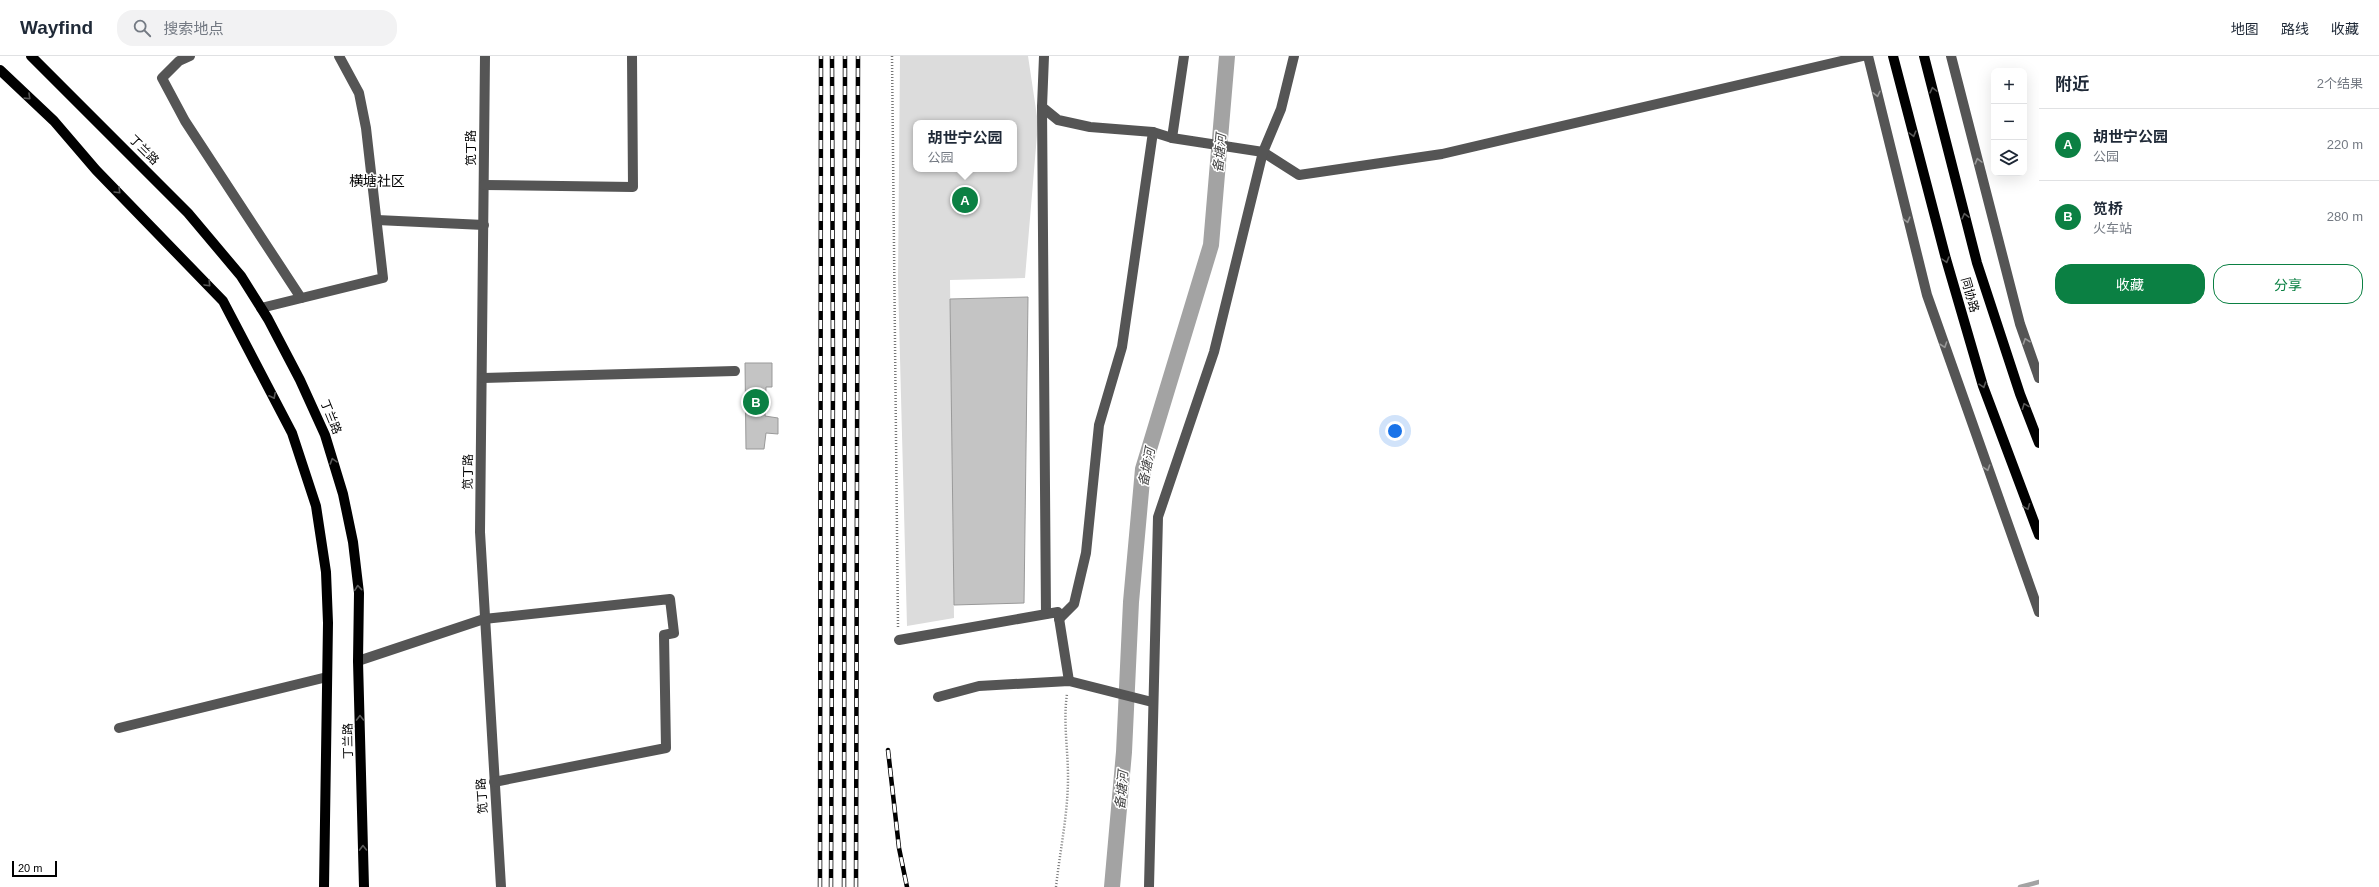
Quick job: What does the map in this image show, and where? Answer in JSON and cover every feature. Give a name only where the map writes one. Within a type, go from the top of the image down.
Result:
[{"type":"main road","name":"丁兰路","points":[[31,56],[188,213],[241,276],[262,308],[300,380],[325,435],[343,494],[352,542],[359,593],[358,661],[364,887]]},
{"type":"main road","name":"同协路","points":[[1893,56],[1946,259],[1983,386],[2039,535]]},
{"type":"main road","name":"同协路","points":[[1924,56],[1977,263],[2020,394],[2039,443]]},
{"type":"main road","name":"丁兰路","points":[[0,70],[54,121],[96,170],[179,254],[227,307],[292,433],[316,506],[326,572],[328,623],[324,887]]},
{"type":"street","points":[[190,56],[179,61],[162,78],[185,120],[301,298]]},
{"type":"street","points":[[262,308],[384,278],[366,128],[359,94],[339,56]]},
{"type":"street","name":"笕丁路","points":[[485,56],[483,378],[480,532],[501,887]]},
{"type":"street","points":[[484,185],[633,187],[632,56]]},
{"type":"street","points":[[1044,56],[1042,107],[1046,614]]},
{"type":"street","points":[[1172,138],[1184,56]]},
{"type":"street","points":[[1149,887],[1152,702],[1158,517],[1214,352],[1259,152],[1281,109],[1294,56]]},
{"type":"street","points":[[1042,107],[1058,120],[1090,126],[1153,132],[1172,138],[1259,152],[1299,175],[1442,154],[1863,56]]},
{"type":"street","points":[[1868,56],[1927,295],[2039,612]]},
{"type":"street","points":[[1951,56],[2020,324],[2039,378]]},
{"type":"street","points":[[1059,619],[1074,604],[1086,553],[1099,425],[1122,347],[1153,132]]},
{"type":"street","points":[[377,220],[484,225]]},
{"type":"street","points":[[483,378],[735,371]]},
{"type":"street","points":[[358,661],[484,619],[670,600],[674,633],[664,635],[666,748],[494,782]]},
{"type":"street","points":[[898,640],[1058,612],[1069,681]]},
{"type":"street","points":[[119,728],[327,677]]},
{"type":"street","points":[[938,697],[979,686],[1069,681],[1152,702]]},
{"type":"path","points":[[892,56],[898,640]]},
{"type":"path","points":[[1056,887],[1066,822],[1068,777],[1064,712],[1069,681]]},
{"type":"shaded area","points":[[900,56],[1028,56],[1038,123],[1025,278],[950,280],[954,618],[907,626],[898,281]]},
{"type":"building","points":[[1028,297],[1024,603],[954,605],[950,299]]},
{"type":"building","points":[[745,363],[772,363],[772,387],[766,387],[765,416],[778,418],[778,434],[766,433],[764,449],[746,449]]},
{"type":"waterway","name":"备塘河","points":[[1112,887],[1124,752],[1131,602],[1143,469],[1211,245],[1227,56]]},
{"type":"waterway","points":[[2020,887],[2039,882]]},
{"type":"railway","points":[[820,887],[821,56]]},
{"type":"railway","points":[[831,887],[833,378],[832,56]]},
{"type":"railway","points":[[844,887],[845,56]]},
{"type":"railway","points":[[856,887],[858,56]]},
{"type":"railway","points":[[888,750],[899,848],[907,887]]},
{"type":"place","name":"胡世宁公园","points":[[965,200]]},
{"type":"place","name":"笕桥","points":[[756,402]]},
{"type":"district","name":"横塘社区","points":[[377,181]]}]
